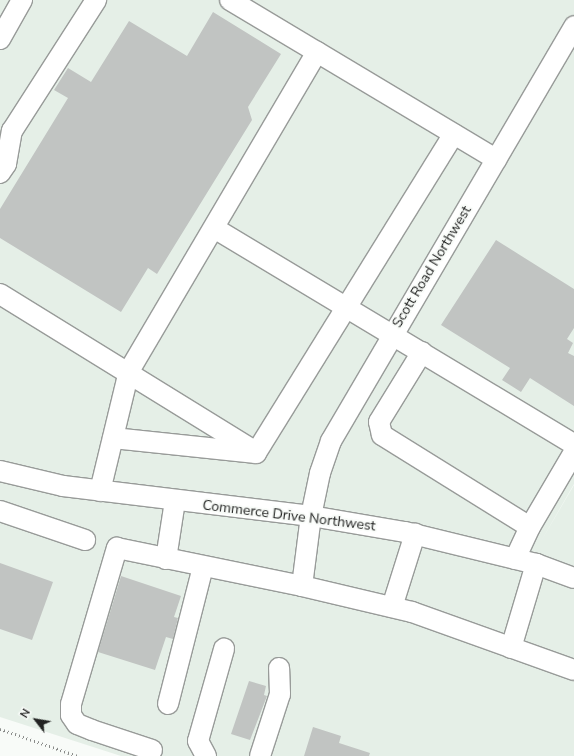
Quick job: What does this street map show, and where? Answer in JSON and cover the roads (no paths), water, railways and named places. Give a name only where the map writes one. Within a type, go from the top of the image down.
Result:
[{"type":"street","points":[[0,39],[22,0]]},
{"type":"street","points":[[0,173],[6,164],[12,131],[96,0]]},
{"type":"street","points":[[230,0],[496,159]]},
{"type":"street","name":"Scott Road Northwest","points":[[302,586],[311,516],[322,465],[331,441],[392,334],[574,26]]},
{"type":"street","points":[[100,491],[129,372],[317,52]]},
{"type":"street","points":[[256,452],[454,134]]},
{"type":"street","points":[[214,228],[574,444]]},
{"type":"street","points":[[0,294],[129,372],[256,452]]},
{"type":"street","points":[[422,352],[379,422],[382,435],[530,527]]},
{"type":"street","points":[[113,438],[256,452]]},
{"type":"street","points":[[515,559],[530,527],[574,452]]},
{"type":"street","name":"Commerce Drive Northwest","points":[[0,471],[63,486],[175,501],[311,516],[415,534],[536,564],[574,578]]},
{"type":"street","points":[[166,559],[175,501]]},
{"type":"street","points":[[0,511],[85,540]]},
{"type":"street","points":[[392,607],[415,534]]},
{"type":"street","points":[[152,750],[77,724],[71,715],[71,704],[117,548],[203,567],[302,586],[392,607],[574,670]]},
{"type":"street","points":[[511,648],[536,564]]},
{"type":"street","points":[[168,704],[203,567]]},
{"type":"street","points":[[206,756],[198,741],[224,649]]},
{"type":"street","points":[[260,756],[280,694],[279,668]]}]
